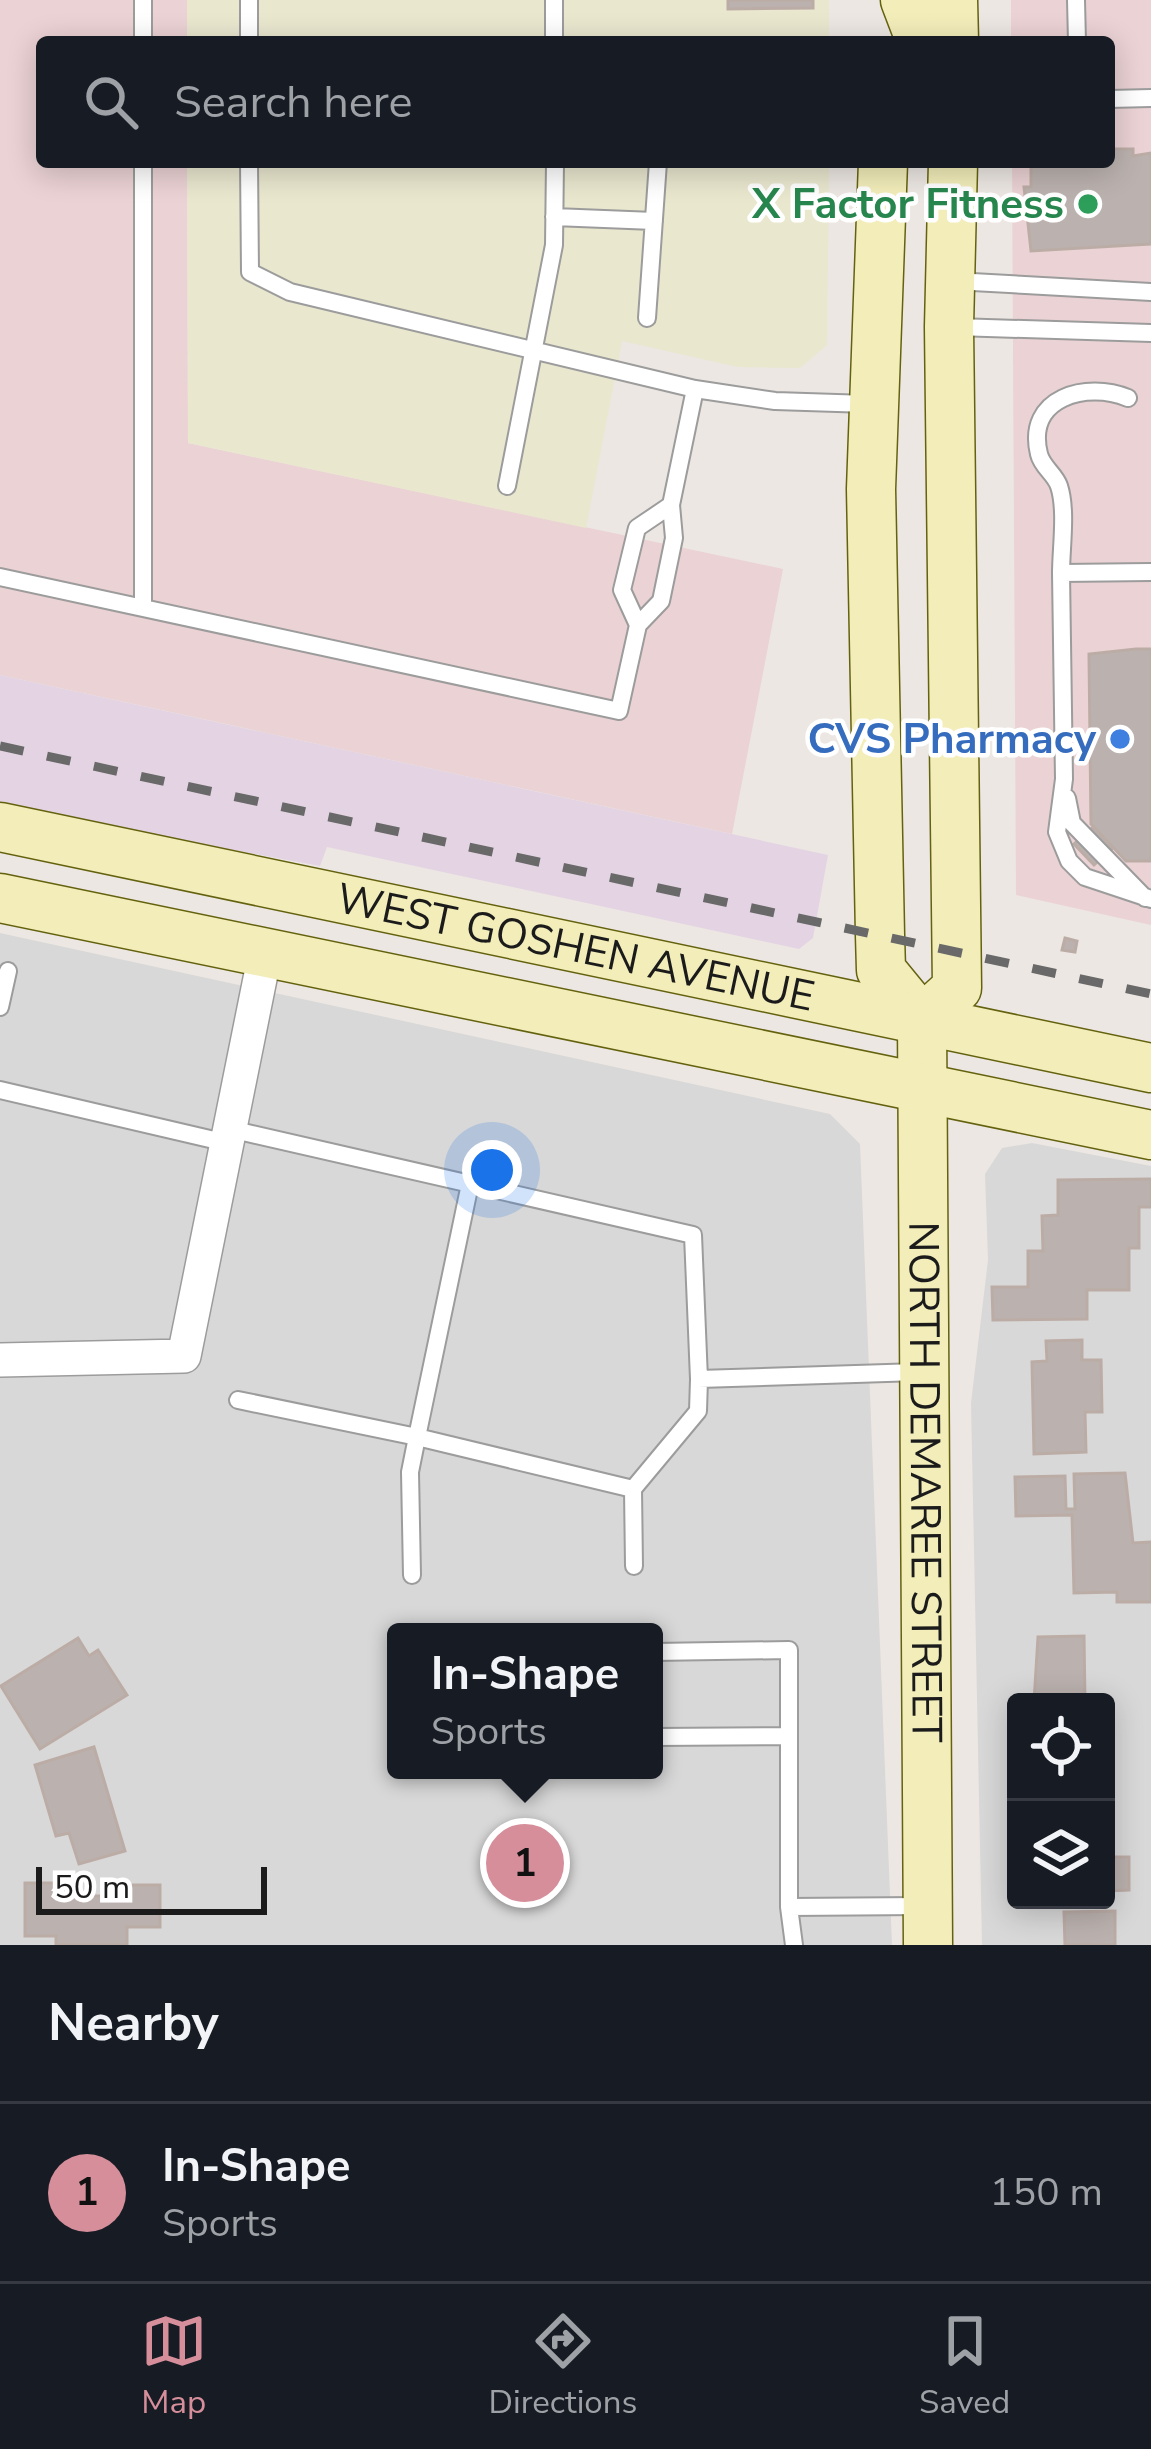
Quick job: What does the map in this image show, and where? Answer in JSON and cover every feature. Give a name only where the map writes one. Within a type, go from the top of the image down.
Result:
[{"type":"main road","points":[[885,36],[886,0]]},
{"type":"main road","points":[[905,0],[919,36]]},
{"type":"main road","points":[[953,0],[954,36]]},
{"type":"main road","points":[[883,168],[872,404],[881,970],[922,1020],[957,988],[953,168]]},
{"type":"main road","points":[[924,168],[919,286],[950,304]]},
{"type":"main road","name":"WEST GOSHEN AVENUE","points":[[0,827],[1151,1068]]},
{"type":"main road","name":"WEST GOSHEN AVENUE","points":[[0,898],[1151,1135]]},
{"type":"main road","name":"NORTH DEMAREE STREET","points":[[922,1020],[928,1925]]},
{"type":"street","points":[[0,1360],[184,1356],[265,955]]},
{"type":"lane","points":[[143,0],[143,36]]},
{"type":"lane","points":[[249,0],[249,36]]},
{"type":"lane","points":[[554,0],[554,36]]},
{"type":"lane","points":[[1076,0],[1077,36]]},
{"type":"lane","points":[[1115,99],[1151,98]]},
{"type":"lane","points":[[143,168],[143,605]]},
{"type":"lane","points":[[249,168],[250,272],[290,292],[695,389],[775,401],[872,404]]},
{"type":"lane","points":[[508,486],[537,351],[554,218],[555,168]]},
{"type":"lane","points":[[647,318],[658,168]]},
{"type":"lane","points":[[554,218],[655,220]]},
{"type":"lane","points":[[950,304],[1151,292]]},
{"type":"lane","points":[[950,304],[1151,333]]},
{"type":"lane","points":[[0,577],[619,711],[638,625],[661,601],[674,538],[670,505],[695,389]]},
{"type":"lane","points":[[1128,398],[1110,391],[1083,391],[1050,404],[1041,421],[1039,453],[1060,487],[1064,779],[1057,832],[1069,861],[1101,886],[1149,899]]},
{"type":"lane","points":[[638,625],[622,590],[637,528],[670,505]]},
{"type":"lane","points":[[1061,573],[1151,572]]},
{"type":"lane","points":[[1064,779],[1072,824],[1149,899]]},
{"type":"lane","points":[[0,1007],[8,971]]},
{"type":"lane","points":[[0,1090],[470,1184],[693,1235],[698,1411],[632,1489],[634,1566]]},
{"type":"lane","points":[[412,1575],[410,1472],[470,1184]]},
{"type":"lane","points":[[699,1379],[925,1372]]},
{"type":"lane","points":[[238,1400],[632,1489]]},
{"type":"lane","points":[[663,1652],[789,1649],[789,1907],[794,1945]]},
{"type":"lane","points":[[663,1737],[789,1736]]},
{"type":"lane","points":[[789,1907],[928,1925]]},
{"type":"shaded area","points":[[0,0],[187,0],[187,36],[36,36],[36,168],[187,168],[188,443],[783,569],[732,834],[0,675]]},
{"type":"shaded area","points":[[187,0],[829,0],[829,36],[187,36]]},
{"type":"shaded area","points":[[1011,0],[1151,0],[1151,925],[1016,895],[1012,168],[1115,168],[1115,36],[1011,36]]},
{"type":"shaded area","points":[[187,168],[829,168],[827,345],[800,368],[738,367],[622,341],[586,528],[188,443]]},
{"type":"shaded area","points":[[0,675],[828,855],[813,938],[799,949],[327,847],[320,866],[0,807]]},
{"type":"shaded area","points":[[0,933],[830,1114],[860,1144],[892,1945],[0,1945]]},
{"type":"shaded area","points":[[1032,1143],[1151,1166],[1151,1945],[982,1945],[971,1403],[988,1260],[985,1174],[1002,1148]]},
{"type":"building","points":[[728,0],[813,0],[813,8],[728,9]]},
{"type":"building","name":"X Factor Fitness","points":[[1115,149],[1133,149],[1133,156],[1151,153],[1151,244],[1031,251],[1024,187],[1031,187],[1031,168],[1115,168]]},
{"type":"building","name":"CVS Pharmacy","points":[[1151,649],[1151,861],[1126,861],[1091,824],[1089,654]]},
{"type":"building","points":[[1093,827],[1113,848],[1094,865],[1074,844]]},
{"type":"building","points":[[1065,938],[1077,941],[1075,952],[1062,950]]},
{"type":"building","points":[[1151,1179],[1151,1207],[1139,1207],[1139,1248],[1129,1248],[1129,1290],[1087,1290],[1087,1319],[993,1320],[992,1287],[1028,1287],[1028,1251],[1043,1251],[1042,1216],[1058,1215],[1058,1180]]},
{"type":"building","points":[[1082,1340],[1082,1360],[1101,1360],[1102,1412],[1085,1412],[1086,1452],[1034,1454],[1032,1362],[1047,1361],[1046,1341]]},
{"type":"building","points":[[1125,1473],[1133,1543],[1151,1542],[1151,1602],[1117,1602],[1117,1592],[1074,1593],[1072,1515],[1016,1516],[1015,1477],[1065,1476],[1066,1509],[1075,1509],[1074,1474]]},
{"type":"building","points":[[1084,1636],[1085,1693],[1035,1693],[1038,1637]]},
{"type":"building","points":[[78,1638],[89,1656],[98,1650],[127,1695],[40,1749],[1,1686]]},
{"type":"building","points":[[94,1747],[125,1851],[79,1864],[69,1833],[56,1836],[35,1765]]},
{"type":"building","points":[[1115,1857],[1129,1857],[1129,1890],[1115,1891]]},
{"type":"building","points":[[25,1883],[69,1883],[69,1896],[116,1896],[116,1885],[160,1885],[160,1927],[127,1927],[127,1945],[56,1945],[56,1936],[25,1936]]},
{"type":"building","points":[[1115,1911],[1115,1945],[1065,1945],[1064,1912]]},
{"type":"railway","points":[[0,746],[1151,994]]},
{"type":"place","name":"X Factor Fitness","points":[[1088,204]]},
{"type":"place","name":"CVS Pharmacy","points":[[1120,739]]},
{"type":"place","name":"In-Shape","points":[[525,1863]]}]
